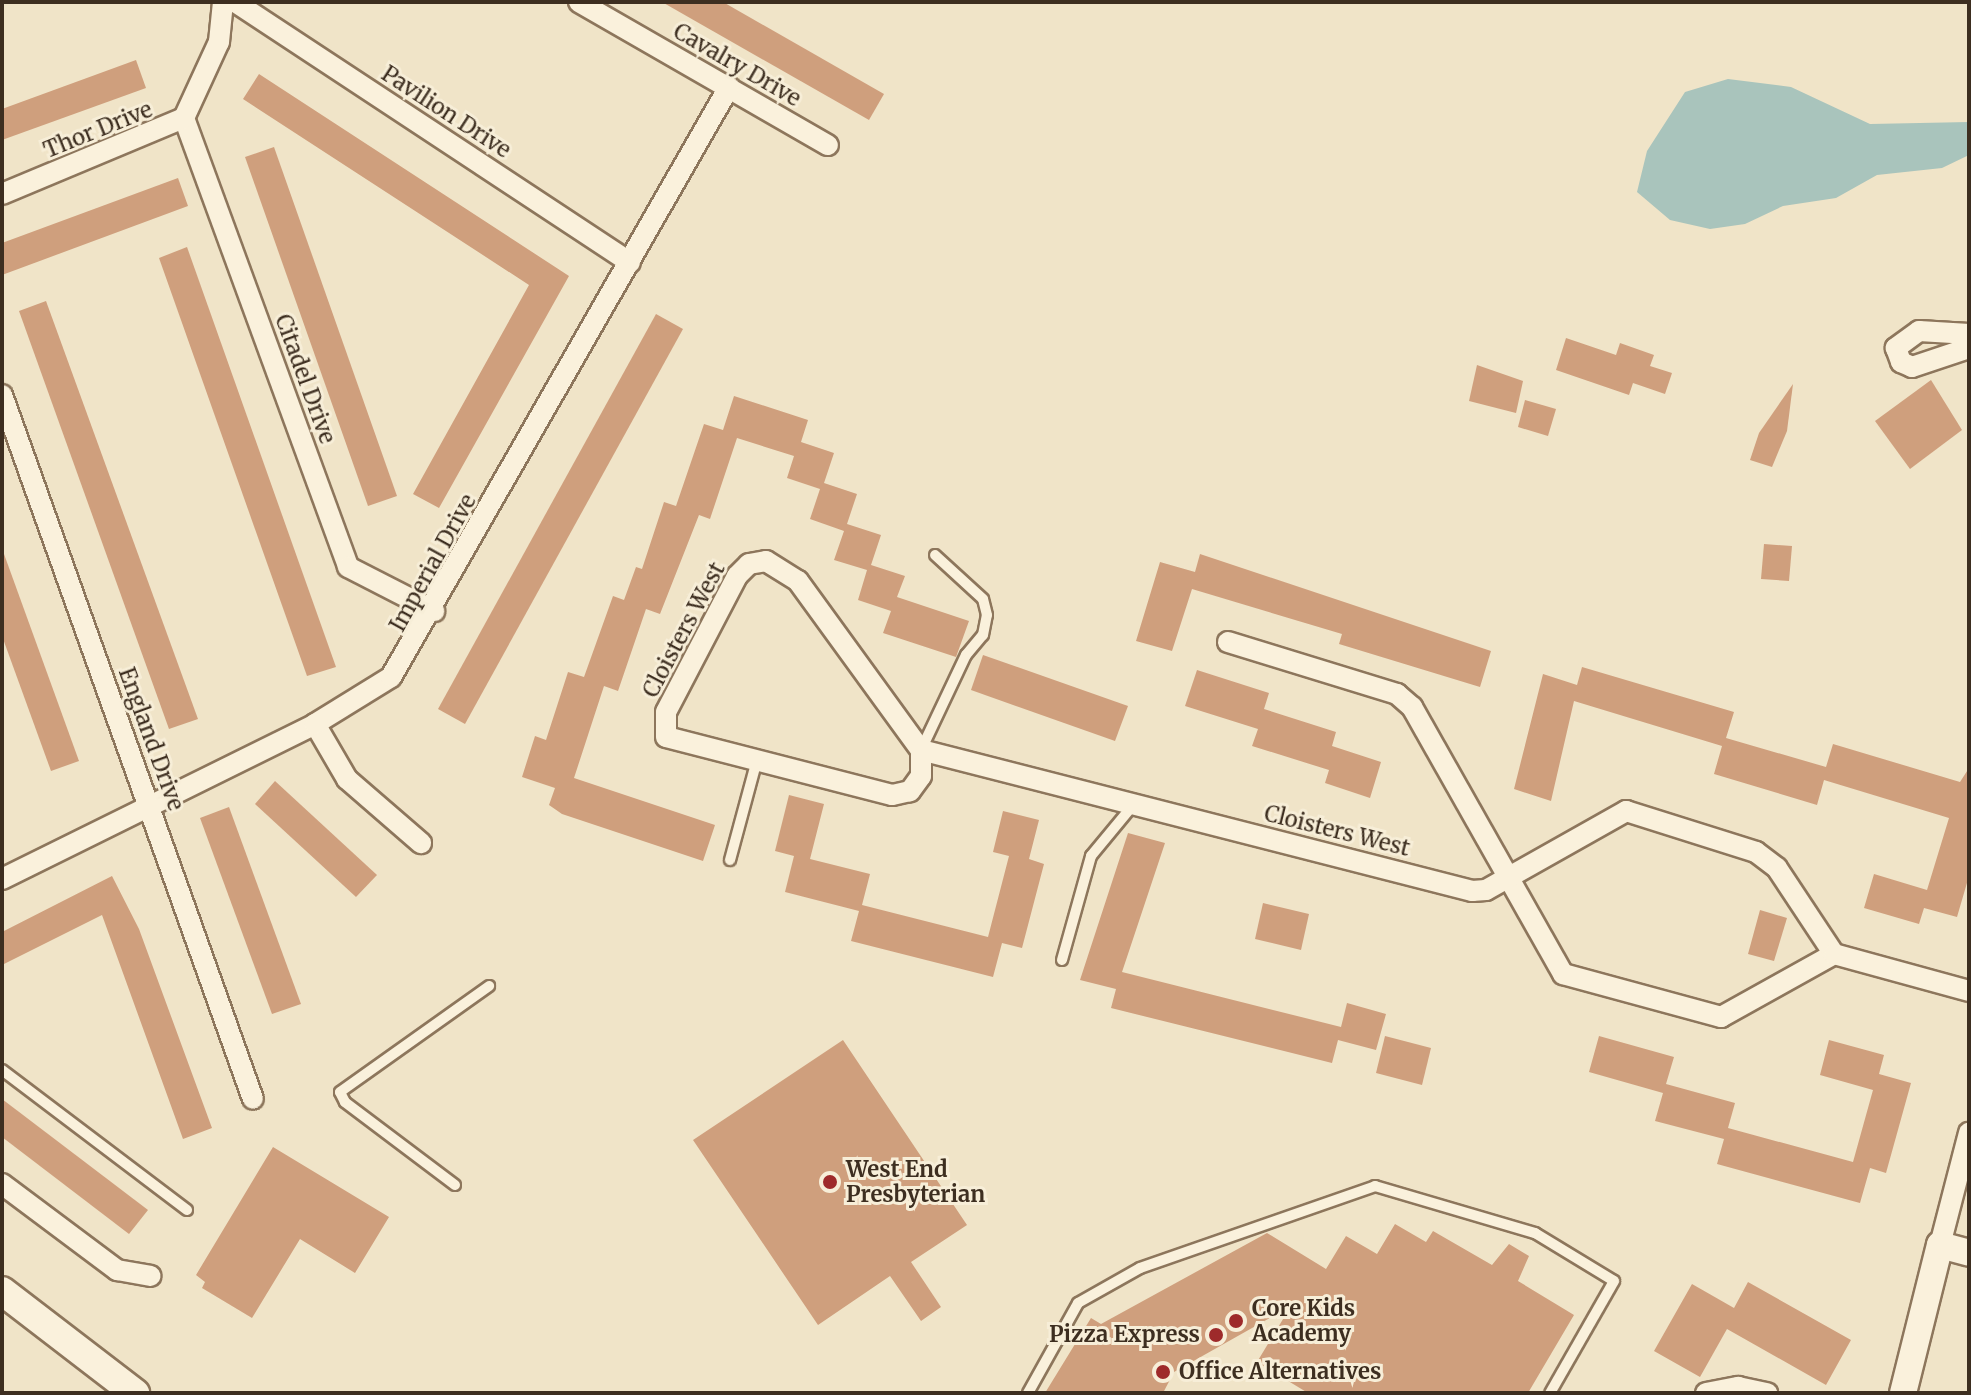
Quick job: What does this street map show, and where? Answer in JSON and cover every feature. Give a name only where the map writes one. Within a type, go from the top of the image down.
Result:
[{"type":"main road","points":[[4,1297],[135,1393]]},
{"type":"street","name":"Thor Drive","points":[[2,194],[184,118],[219,42],[223,2]]},
{"type":"street","name":"Pavilion Drive","points":[[235,2],[630,262]]},
{"type":"street","name":"Cavalry Drive","points":[[579,2],[828,145]]},
{"type":"street","name":"Imperial Drive","points":[[2,879],[315,724],[391,677],[434,611],[729,87]]},
{"type":"street","name":"Citadel Drive","points":[[184,118],[348,567],[434,611]]},
{"type":"street","points":[[1969,334],[1919,331],[1896,348],[1901,362],[1912,367],[1969,348]]},
{"type":"street","name":"England Drive","points":[[4,406],[253,1099]]},
{"type":"street","name":"Cloisters West","points":[[766,561],[798,581],[921,750],[921,776],[910,791],[892,795],[757,760],[666,737],[662,727],[737,576],[749,564],[766,561]]},
{"type":"street","points":[[1228,642],[1397,694],[1412,707],[1563,974],[1713,1016],[1732,1013],[1834,954],[1969,991]]},
{"type":"street","points":[[315,724],[347,779],[421,843]]},
{"type":"street","name":"Cloisters West","points":[[921,750],[1472,891],[1506,878],[1626,811],[1756,852],[1777,868],[1834,954]]},
{"type":"street","points":[[1903,1393],[1969,1133]]},
{"type":"street","points":[[2,1184],[117,1270],[150,1276]]},
{"type":"street","points":[[1940,1245],[1969,1253]]},
{"type":"street","points":[[1706,1393],[1738,1387],[1767,1393]]},
{"type":"lane","points":[[921,750],[966,655],[983,635],[987,615],[983,599],[935,555]]},
{"type":"lane","points":[[730,860],[757,760]]},
{"type":"lane","points":[[1062,960],[1091,856],[1134,804]]},
{"type":"lane","points":[[455,1185],[345,1102],[340,1092],[489,986]]},
{"type":"lane","points":[[2,1070],[187,1210]]},
{"type":"lane","points":[[1028,1393],[1078,1303],[1140,1268],[1375,1186],[1535,1233],[1614,1281],[1550,1393]]},
{"type":"water","points":[[1728,79],[1791,87],[1870,124],[1969,122],[1969,155],[1942,168],[1877,175],[1836,198],[1783,206],[1745,224],[1710,229],[1670,220],[1637,192],[1647,151],[1685,92]]},
{"type":"building","points":[[662,2],[723,2],[884,94],[869,120]]},
{"type":"building","points":[[136,60],[146,88],[2,140],[2,109]]},
{"type":"building","points":[[259,74],[569,276],[439,508],[413,494],[529,285],[243,99]]},
{"type":"building","points":[[274,147],[397,496],[368,506],[245,157]]},
{"type":"building","points":[[178,178],[188,206],[2,275],[2,243]]},
{"type":"building","points":[[187,247],[336,667],[307,676],[159,258]]},
{"type":"building","points":[[46,301],[198,719],[169,729],[19,311]]},
{"type":"building","points":[[656,314],[683,329],[465,724],[438,709]]},
{"type":"building","points":[[1566,338],[1616,355],[1620,343],[1654,355],[1650,366],[1672,373],[1665,394],[1633,383],[1629,395],[1556,370]]},
{"type":"building","points":[[1477,365],[1523,381],[1516,413],[1469,401]]},
{"type":"building","points":[[1931,380],[1962,430],[1910,469],[1875,421]]},
{"type":"building","points":[[1793,384],[1787,431],[1772,467],[1750,460],[1759,433]]},
{"type":"building","points":[[734,396],[808,420],[801,442],[834,453],[824,483],[857,494],[847,524],[881,535],[871,565],[905,576],[897,597],[969,621],[956,657],[883,633],[891,611],[858,600],[867,570],[834,560],[844,531],[810,519],[820,489],[787,478],[794,456],[737,438],[710,519],[699,515],[660,614],[646,609],[618,691],[604,686],[574,778],[715,825],[703,861],[562,814],[549,805],[555,788],[522,777],[535,736],[546,740],[568,672],[584,677],[613,596],[624,600],[636,567],[642,569],[664,502],[676,506],[704,424],[723,430]]},
{"type":"building","points":[[1525,400],[1556,409],[1548,436],[1518,427]]},
{"type":"building","points":[[1764,544],[1792,546],[1789,581],[1761,579]]},
{"type":"building","points":[[4,554],[79,761],[51,771],[2,636]]},
{"type":"building","points":[[1200,554],[1491,651],[1480,687],[1339,644],[1342,634],[1192,589],[1172,651],[1136,641],[1160,562],[1195,572]]},
{"type":"building","points":[[983,655],[1128,706],[1115,741],[971,690]]},
{"type":"building","points":[[1582,667],[1734,712],[1726,738],[1826,767],[1833,744],[1960,782],[1969,768],[1969,876],[1957,917],[1924,908],[1919,924],[1864,908],[1874,874],[1927,890],[1949,818],[1824,780],[1817,805],[1714,774],[1722,746],[1574,701],[1551,801],[1514,789],[1543,674],[1577,685]]},
{"type":"building","points":[[1197,670],[1269,693],[1264,709],[1336,732],[1332,746],[1381,762],[1370,798],[1325,783],[1329,770],[1252,746],[1258,729],[1185,706]]},
{"type":"building","points":[[275,781],[377,875],[356,897],[255,804]]},
{"type":"building","points":[[789,795],[824,804],[810,859],[870,874],[862,905],[988,937],[1009,856],[993,852],[1003,811],[1039,820],[1029,859],[1044,864],[1022,948],[1002,943],[993,977],[851,941],[859,911],[785,892],[794,856],[775,851]]},
{"type":"building","points":[[229,807],[301,1004],[272,1014],[200,818]]},
{"type":"building","points":[[1128,833],[1165,843],[1122,972],[1341,1027],[1347,1003],[1386,1014],[1376,1050],[1338,1040],[1332,1063],[1111,1008],[1116,989],[1080,980]]},
{"type":"building","points":[[112,876],[139,929],[212,1128],[183,1139],[102,915],[2,965],[2,932]]},
{"type":"building","points":[[1263,903],[1309,914],[1301,950],[1255,939]]},
{"type":"building","points":[[1760,910],[1787,918],[1774,961],[1748,954]]},
{"type":"building","points":[[1385,1036],[1431,1048],[1422,1085],[1376,1073]]},
{"type":"building","points":[[1599,1036],[1674,1057],[1666,1084],[1735,1103],[1728,1128],[1853,1162],[1873,1090],[1820,1075],[1829,1040],[1884,1055],[1879,1074],[1911,1083],[1886,1173],[1870,1168],[1860,1203],[1717,1164],[1724,1139],[1655,1121],[1663,1093],[1589,1072]]},
{"type":"building","name":"West End Presbyterian","points":[[843,1040],[967,1225],[911,1262],[941,1307],[921,1321],[890,1276],[818,1325],[693,1140]]},
{"type":"building","points":[[2,1099],[148,1210],[129,1234],[2,1137]]},
{"type":"building","points":[[273,1147],[389,1217],[355,1273],[300,1239],[252,1318],[202,1288],[205,1282],[196,1275]]},
{"type":"building","points":[[1395,1224],[1426,1242],[1433,1231],[1492,1265],[1509,1244],[1529,1256],[1518,1281],[1574,1315],[1528,1393],[1308,1393],[1257,1362],[1291,1306],[1174,1372],[1163,1393],[1045,1393],[1091,1318],[1101,1324],[1267,1233],[1326,1269],[1346,1236],[1377,1254]]},
{"type":"building","points":[[1748,1282],[1851,1340],[1826,1385],[1727,1329],[1700,1377],[1654,1351],[1692,1284],[1734,1308]]},
{"type":"place","name":"West End Presbyterian","points":[[830,1182]]},
{"type":"place","name":"Core Kids Academy","points":[[1236,1321]]},
{"type":"place","name":"Pizza Express","points":[[1216,1335]]},
{"type":"place","name":"Office Alternatives","points":[[1163,1372]]}]
